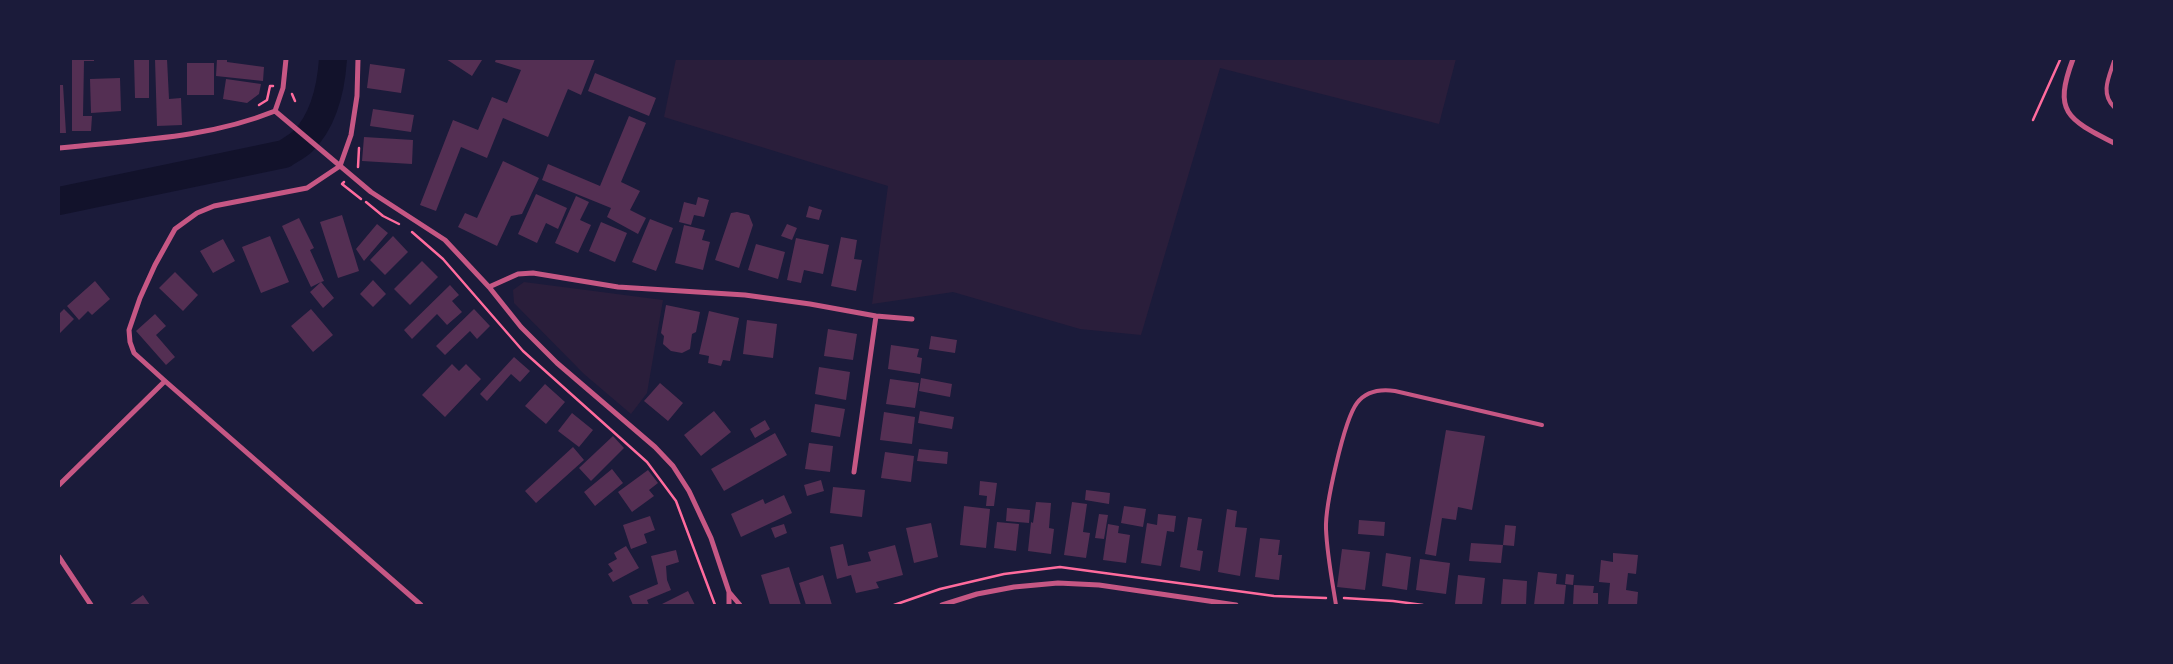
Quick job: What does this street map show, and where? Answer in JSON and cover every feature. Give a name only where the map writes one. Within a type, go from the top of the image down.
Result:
[{"type":"street","points":[[276,111],[283,88],[286,59]]},
{"type":"street","points":[[358,59],[357,96],[351,135],[340,166],[307,188],[214,206],[197,213],[175,230],[155,265],[140,298],[129,330],[130,342],[134,353],[421,605]]},
{"type":"street","points":[[2073,59],[2064,83],[2063,99],[2067,111],[2081,125],[2114,142]]},
{"type":"street","points":[[276,111],[371,192],[445,240],[489,287],[521,327],[557,363],[655,447],[673,466],[689,491],[700,514],[729,592],[740,605]]},
{"type":"street","points":[[59,148],[204,133],[246,123],[276,111]]},
{"type":"street","points":[[489,287],[518,274],[533,273],[618,287],[745,294],[876,316],[912,319]]},
{"type":"street","points":[[854,472],[876,316]]},
{"type":"street","points":[[59,485],[165,381]]},
{"type":"street","points":[[59,557],[92,605]]},
{"type":"street","points":[[942,605],[977,594],[1014,587],[1058,582],[1108,586],[1236,605]]},
{"type":"street","points":[[729,592],[729,605]]},
{"type":"lane","points":[[2114,61],[2106,91],[2107,98],[2114,107]]},
{"type":"lane","points":[[1336,605],[1326,528],[1327,512],[1349,418],[1357,403],[1364,396],[1382,389],[1395,391],[1542,425]]},
{"type":"path","points":[[2033,120],[2061,59]]},
{"type":"path","points":[[254,109],[267,100],[270,86],[290,90],[295,101]]},
{"type":"path","points":[[359,142],[358,167],[342,184],[383,216],[401,225]]},
{"type":"path","points":[[408,230],[443,259],[523,351],[647,462],[676,501],[716,605]]},
{"type":"shaded area","points":[[676,59],[1456,59],[1439,124],[1220,68],[1141,335],[1080,329],[953,292],[872,304],[888,186],[664,117]]},
{"type":"shaded area","points":[[524,282],[663,300],[647,393],[631,414],[584,374],[514,303],[513,290]]},
{"type":"building","points":[[72,59],[94,59],[94,61],[84,61],[83,116],[92,116],[91,131],[72,131]]},
{"type":"building","points":[[134,59],[149,59],[149,98],[135,98]]},
{"type":"building","points":[[155,59],[167,59],[169,99],[181,98],[182,125],[157,126]]},
{"type":"building","points":[[217,59],[227,59],[227,62],[264,67],[263,81],[216,76]]},
{"type":"building","points":[[446,59],[481,59],[482,60],[472,76]]},
{"type":"building","points":[[496,59],[595,59],[581,95],[568,89],[548,137],[503,118],[487,158],[461,147],[436,211],[420,205],[453,120],[478,130],[492,97],[507,103],[521,70],[495,62]]},
{"type":"building","points":[[187,63],[214,63],[214,95],[187,95]]},
{"type":"building","points":[[370,64],[405,69],[401,93],[367,88]]},
{"type":"building","points":[[595,73],[656,98],[649,116],[588,91]]},
{"type":"building","points":[[120,78],[121,111],[91,113],[90,79]]},
{"type":"building","points":[[226,79],[261,84],[259,94],[247,103],[223,99]]},
{"type":"building","points":[[59,85],[63,85],[66,133],[59,133]]},
{"type":"building","points":[[373,109],[414,115],[411,132],[370,126]]},
{"type":"building","points":[[629,116],[646,123],[621,182],[640,191],[630,210],[646,218],[638,234],[607,217],[611,208],[542,180],[548,164],[600,186]]},
{"type":"building","points":[[364,137],[413,140],[412,164],[362,161]]},
{"type":"building","points":[[503,161],[539,178],[522,214],[511,216],[497,246],[458,227],[465,213],[477,218]]},
{"type":"building","points":[[536,194],[567,208],[558,229],[546,223],[537,243],[518,234]]},
{"type":"building","points":[[576,196],[589,202],[580,220],[591,225],[578,253],[555,243]]},
{"type":"building","points":[[698,197],[709,200],[704,217],[694,215],[691,225],[679,222],[684,202],[696,205]]},
{"type":"building","points":[[809,206],[822,210],[819,220],[806,217]]},
{"type":"building","points":[[737,212],[749,215],[753,225],[739,268],[715,260],[731,213]]},
{"type":"building","points":[[342,215],[359,271],[338,278],[320,222]]},
{"type":"building","points":[[299,218],[314,248],[310,250],[324,281],[311,287],[282,226]]},
{"type":"building","points":[[650,219],[673,228],[656,271],[632,262]]},
{"type":"building","points":[[601,222],[627,233],[615,262],[589,251]]},
{"type":"building","points":[[377,224],[388,233],[364,261],[356,249]]},
{"type":"building","points":[[787,224],[797,228],[792,240],[781,236]]},
{"type":"building","points":[[684,225],[705,230],[702,240],[710,242],[703,270],[675,263]]},
{"type":"building","points":[[270,236],[289,282],[261,293],[242,247]]},
{"type":"building","points":[[393,236],[408,252],[385,275],[370,260]]},
{"type":"building","points":[[841,237],[857,240],[854,259],[862,260],[856,291],[831,286]]},
{"type":"building","points":[[796,238],[829,245],[823,274],[804,270],[801,283],[787,280]]},
{"type":"building","points":[[223,239],[235,261],[213,273],[200,251]]},
{"type":"building","points":[[756,244],[785,252],[778,279],[748,270]]},
{"type":"building","points":[[422,261],[438,277],[410,305],[394,289]]},
{"type":"building","points":[[175,272],[198,295],[183,311],[159,288]]},
{"type":"building","points":[[373,280],[386,294],[373,307],[360,294]]},
{"type":"building","points":[[95,281],[110,299],[92,315],[88,311],[79,320],[67,306]]},
{"type":"building","points":[[321,282],[334,298],[323,308],[310,292]]},
{"type":"building","points":[[450,285],[459,295],[452,301],[462,312],[447,325],[437,314],[412,339],[404,330]]},
{"type":"building","points":[[666,305],[700,312],[696,332],[692,334],[690,349],[682,353],[671,351],[663,344],[664,336],[661,333]]},
{"type":"building","points":[[64,309],[74,319],[59,334],[59,314]]},
{"type":"building","points":[[311,309],[333,335],[313,352],[291,326]]},
{"type":"building","points":[[474,309],[490,326],[477,339],[470,331],[445,355],[436,346]]},
{"type":"building","points":[[709,311],[739,318],[730,361],[723,360],[721,366],[708,363],[709,356],[699,354]]},
{"type":"building","points":[[155,314],[166,326],[156,335],[175,357],[166,365],[136,331]]},
{"type":"building","points":[[747,320],[777,324],[773,358],[743,354]]},
{"type":"building","points":[[828,329],[857,334],[853,360],[824,356]]},
{"type":"building","points":[[931,336],[957,340],[955,353],[929,349]]},
{"type":"building","points":[[891,345],[919,349],[917,357],[922,358],[920,374],[888,369]]},
{"type":"building","points":[[514,357],[530,371],[520,382],[511,374],[487,401],[480,394]]},
{"type":"building","points":[[452,364],[459,371],[466,364],[481,379],[445,417],[422,395]]},
{"type":"building","points":[[819,367],[850,372],[846,400],[815,394]]},
{"type":"building","points":[[921,378],[952,384],[950,397],[919,391]]},
{"type":"building","points":[[890,379],[919,383],[915,408],[886,404]]},
{"type":"building","points":[[660,383],[683,403],[668,421],[644,401]]},
{"type":"building","points":[[545,384],[565,402],[546,424],[525,406]]},
{"type":"building","points":[[815,404],[845,409],[840,437],[811,432]]},
{"type":"building","points":[[714,411],[731,432],[701,456],[684,435]]},
{"type":"building","points":[[920,411],[954,417],[952,429],[918,423]]},
{"type":"building","points":[[884,412],[915,417],[912,444],[880,440]]},
{"type":"building","points":[[572,413],[593,430],[579,447],[558,431]]},
{"type":"building","points":[[765,420],[770,429],[755,438],[750,429]]},
{"type":"building","points":[[1446,430],[1485,436],[1472,510],[1458,507],[1456,520],[1442,518],[1436,556],[1425,554]]},
{"type":"building","points":[[775,433],[787,455],[724,491],[711,469]]},
{"type":"building","points":[[613,436],[624,448],[591,481],[579,468]]},
{"type":"building","points":[[809,443],[833,446],[830,472],[805,469]]},
{"type":"building","points":[[573,447],[584,460],[536,503],[525,491]]},
{"type":"building","points":[[919,449],[948,452],[947,464],[917,461]]},
{"type":"building","points":[[885,452],[914,456],[911,482],[881,478]]},
{"type":"building","points":[[612,469],[623,483],[595,506],[584,492]]},
{"type":"building","points":[[648,470],[658,483],[649,490],[654,496],[632,512],[618,492]]},
{"type":"building","points":[[821,480],[824,491],[807,496],[804,485]]},
{"type":"building","points":[[980,481],[997,483],[994,506],[986,506],[987,496],[979,495]]},
{"type":"building","points":[[833,487],[865,490],[862,517],[830,513]]},
{"type":"building","points":[[1086,490],[1110,493],[1109,504],[1085,500]]},
{"type":"building","points":[[784,495],[792,513],[741,537],[731,514],[763,499],[765,504]]},
{"type":"building","points":[[1036,502],[1051,503],[1049,528],[1054,529],[1051,554],[1028,551],[1031,522],[1033,523]]},
{"type":"building","points":[[1072,502],[1087,504],[1083,532],[1090,533],[1086,558],[1064,555]]},
{"type":"building","points":[[964,506],[990,509],[986,548],[960,545]]},
{"type":"building","points":[[1124,506],[1146,509],[1143,527],[1121,523]]},
{"type":"building","points":[[1007,508],[1030,510],[1029,523],[1006,521]]},
{"type":"building","points":[[1227,509],[1237,511],[1235,527],[1247,528],[1240,576],[1218,572]]},
{"type":"building","points":[[1099,514],[1108,515],[1104,539],[1095,538]]},
{"type":"building","points":[[1158,514],[1176,516],[1174,532],[1167,531],[1161,566],[1141,563],[1147,523],[1157,525]]},
{"type":"building","points":[[650,516],[655,530],[644,534],[647,543],[631,549],[623,525]]},
{"type":"building","points":[[1188,517],[1202,519],[1197,550],[1203,551],[1200,571],[1180,567]]},
{"type":"building","points":[[1359,520],[1385,522],[1384,536],[1358,534]]},
{"type":"building","points":[[997,522],[1019,524],[1016,551],[994,548]]},
{"type":"building","points":[[931,523],[938,557],[914,563],[906,528]]},
{"type":"building","points":[[784,524],[787,533],[775,538],[771,528]]},
{"type":"building","points":[[1108,524],[1119,526],[1118,533],[1130,535],[1126,563],[1103,560]]},
{"type":"building","points":[[1505,525],[1516,526],[1514,546],[1503,545]]},
{"type":"building","points":[[1260,538],[1280,540],[1278,555],[1282,555],[1279,580],[1255,577]]},
{"type":"building","points":[[1471,543],[1503,545],[1501,563],[1469,561]]},
{"type":"building","points":[[843,544],[848,566],[871,561],[868,552],[895,545],[903,575],[876,582],[879,588],[856,593],[851,575],[837,579],[830,547]]},
{"type":"building","points":[[626,546],[639,568],[613,582],[608,574],[613,571],[608,564],[617,559],[614,553]]},
{"type":"building","points":[[1342,549],[1370,552],[1365,590],[1337,587]]},
{"type":"building","points":[[676,550],[679,562],[666,566],[667,580],[671,590],[647,600],[649,605],[633,605],[629,596],[658,584],[651,556]]},
{"type":"building","points":[[1386,553],[1411,557],[1407,590],[1382,586]]},
{"type":"building","points":[[1613,553],[1638,555],[1636,574],[1628,573],[1626,590],[1638,592],[1637,605],[1608,605],[1610,583],[1599,582],[1601,560],[1613,562]]},
{"type":"building","points":[[1420,559],[1450,563],[1446,594],[1416,590]]},
{"type":"building","points":[[789,567],[801,605],[770,605],[761,575]]},
{"type":"building","points":[[1538,572],[1557,574],[1556,584],[1566,585],[1564,605],[1534,605]]},
{"type":"building","points":[[1566,574],[1574,575],[1573,585],[1565,584]]},
{"type":"building","points":[[823,575],[832,605],[806,605],[799,583]]},
{"type":"building","points":[[1458,575],[1485,578],[1482,605],[1455,604]]},
{"type":"building","points":[[1503,579],[1527,581],[1526,605],[1501,605]]},
{"type":"building","points":[[1574,585],[1594,586],[1593,593],[1598,593],[1598,605],[1573,605]]},
{"type":"building","points":[[688,591],[695,605],[660,605]]},
{"type":"building","points":[[143,595],[150,605],[129,605]]},
{"type":"waterway","points":[[59,201],[284,154],[303,141],[316,123],[328,92],[333,59]]}]
